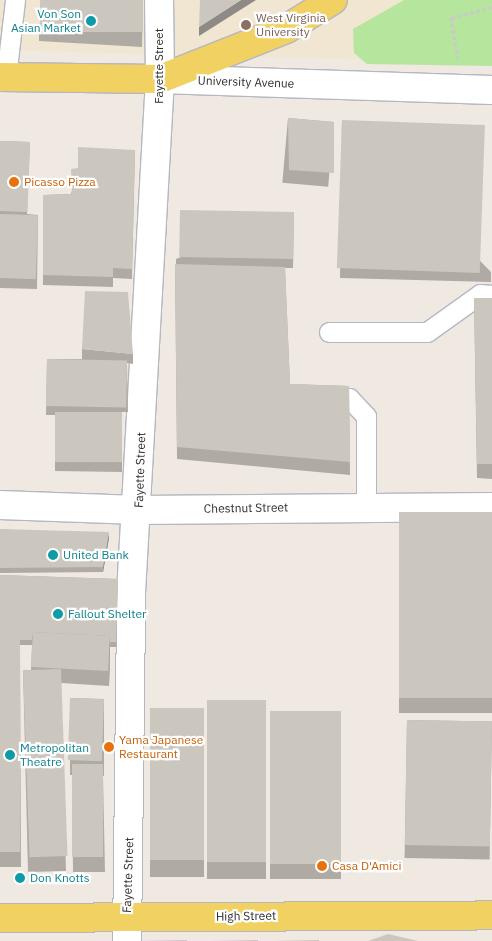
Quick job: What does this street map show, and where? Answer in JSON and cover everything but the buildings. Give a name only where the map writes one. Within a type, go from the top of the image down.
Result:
[{"type":"main road","points":[[160,79],[286,29],[333,0]]},
{"type":"main road","name":"University Avenue","points":[[3,77],[160,79]]},
{"type":"main road","name":"High Street","points":[[0,918],[127,930],[492,915]]},
{"type":"street","name":"Fayette Street","points":[[127,930],[131,593],[138,510],[160,79],[158,0]]},
{"type":"street","name":"University Avenue","points":[[160,79],[492,90]]},
{"type":"street","name":"Chestnut Street","points":[[0,505],[138,510],[492,507]]},
{"type":"lane","points":[[3,77],[16,0]]},
{"type":"lane","points":[[329,332],[427,332],[480,294],[492,295]]},
{"type":"lane","points":[[312,397],[349,398],[366,416],[366,507]]},
{"type":"path","points":[[460,68],[451,18],[492,7]]},
{"type":"shaded area","name":"West Virginia University","points":[[0,0],[492,0],[492,63],[0,50]]},
{"type":"green space","points":[[404,0],[492,0],[492,66],[367,64],[354,53],[353,29]]},
{"type":"place","name":"Von Son Asian Market","points":[[91,21]]},
{"type":"place","name":"West Virginia University","points":[[246,25]]},
{"type":"place","name":"Picasso Pizza","points":[[14,182]]},
{"type":"place","name":"United Bank","points":[[53,555]]},
{"type":"place","name":"Fallout Shelter","points":[[58,614]]},
{"type":"place","name":"Yama Japanese Restaurant","points":[[109,747]]},
{"type":"place","name":"Metropolitan Theatre","points":[[10,755]]},
{"type":"place","name":"Casa D'Amici","points":[[322,866]]},
{"type":"place","name":"Don Knotts","points":[[20,878]]}]
